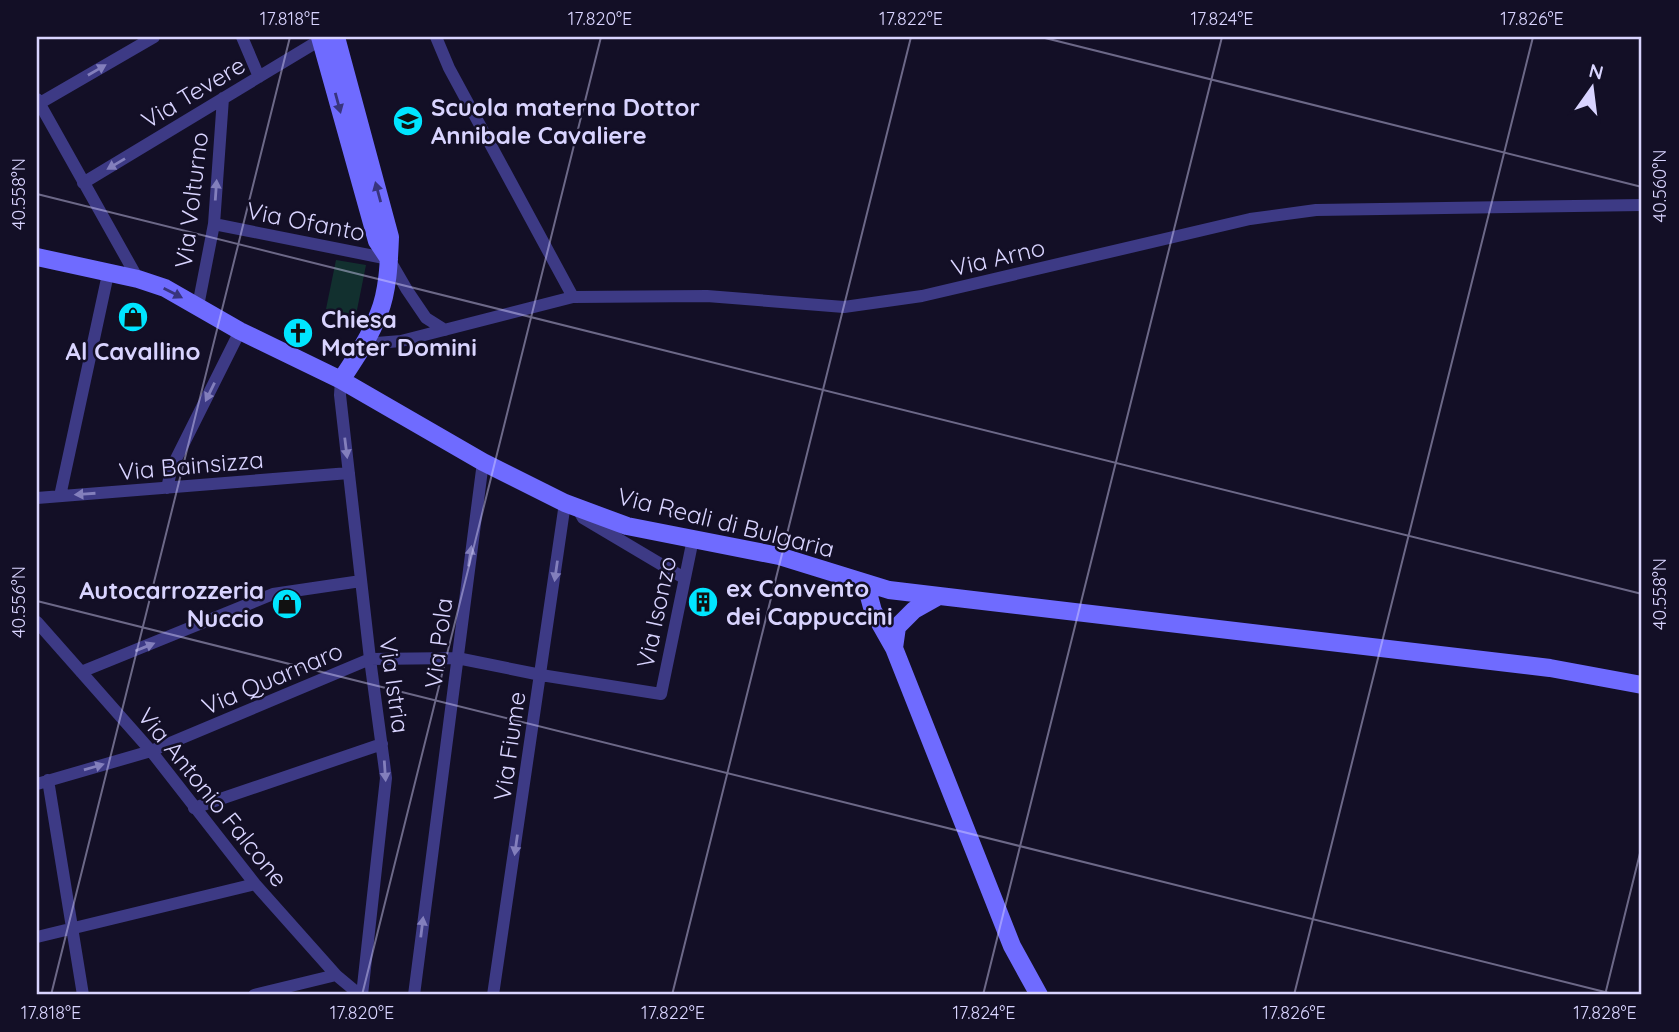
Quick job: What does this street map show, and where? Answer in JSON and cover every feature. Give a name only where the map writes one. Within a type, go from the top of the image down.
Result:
[{"type":"street","points":[[138,279],[38,101],[154,37]]},
{"type":"street","points":[[242,37],[259,77]]},
{"type":"street","points":[[326,37],[390,237],[390,259],[380,311],[364,344],[341,380]]},
{"type":"street","name":"Via Tevere","points":[[83,183],[326,37]]},
{"type":"street","points":[[436,37],[449,68],[573,297]]},
{"type":"street","name":"Via Volturno","points":[[198,306],[214,224],[223,98]]},
{"type":"street","name":"Via Arno","points":[[364,344],[401,341],[573,297],[707,296],[844,307],[922,296],[1250,219],[1316,210],[1642,205]]},
{"type":"street","name":"Via Ofanto","points":[[214,224],[390,259]]},
{"type":"street","name":"Via Reali di Bulgaria","points":[[37,257],[138,279],[165,288],[240,331],[341,380],[483,462],[570,505],[627,526],[806,564],[889,590],[1550,668],[1642,685]]},
{"type":"street","points":[[390,259],[426,318],[445,330]]},
{"type":"street","points":[[60,496],[108,274]]},
{"type":"street","points":[[166,488],[172,467],[240,331]]},
{"type":"street","name":"Via Istria","points":[[341,380],[340,395],[386,778],[361,995]]},
{"type":"street","name":"Via Pola","points":[[414,995],[483,462]]},
{"type":"street","name":"Via Bainsizza","points":[[37,498],[349,472]]},
{"type":"street","name":"Via Reali di Bulgaria","points":[[570,505],[583,518],[684,578]]},
{"type":"street","name":"Via Fiume","points":[[493,995],[541,675],[570,505]]},
{"type":"street","name":"Via Isonzo","points":[[661,694],[693,539]]},
{"type":"street","points":[[81,672],[273,594],[361,580]]},
{"type":"street","points":[[866,584],[873,611],[894,648],[1012,946],[1039,995]]},
{"type":"street","points":[[889,590],[896,607],[894,648]]},
{"type":"street","points":[[897,627],[914,611],[939,596]]},
{"type":"street","name":"Via Antonio Falcone","points":[[37,622],[151,751],[255,884],[336,975],[361,995]]},
{"type":"street","name":"Via Quarnaro","points":[[43,782],[151,751],[370,659],[457,658],[541,675],[661,694]]},
{"type":"street","points":[[194,808],[382,744]]},
{"type":"street","points":[[43,782],[73,929],[83,995]]},
{"type":"street","points":[[37,937],[255,884]]},
{"type":"street","points":[[254,995],[296,990],[336,975]]},
{"type":"green space","points":[[336,260],[366,265],[356,315],[326,309]]},
{"type":"place","name":"Scuola materna Dottor Annibale Cavaliere","points":[[408,121]]},
{"type":"place","name":"Al Cavallino","points":[[133,317]]},
{"type":"place","name":"Chiesa Mater Domini","points":[[298,333]]},
{"type":"place","name":"ex Convento dei Cappuccini","points":[[703,602]]},
{"type":"place","name":"Autocarrozzeria Nuccio","points":[[287,604]]}]
